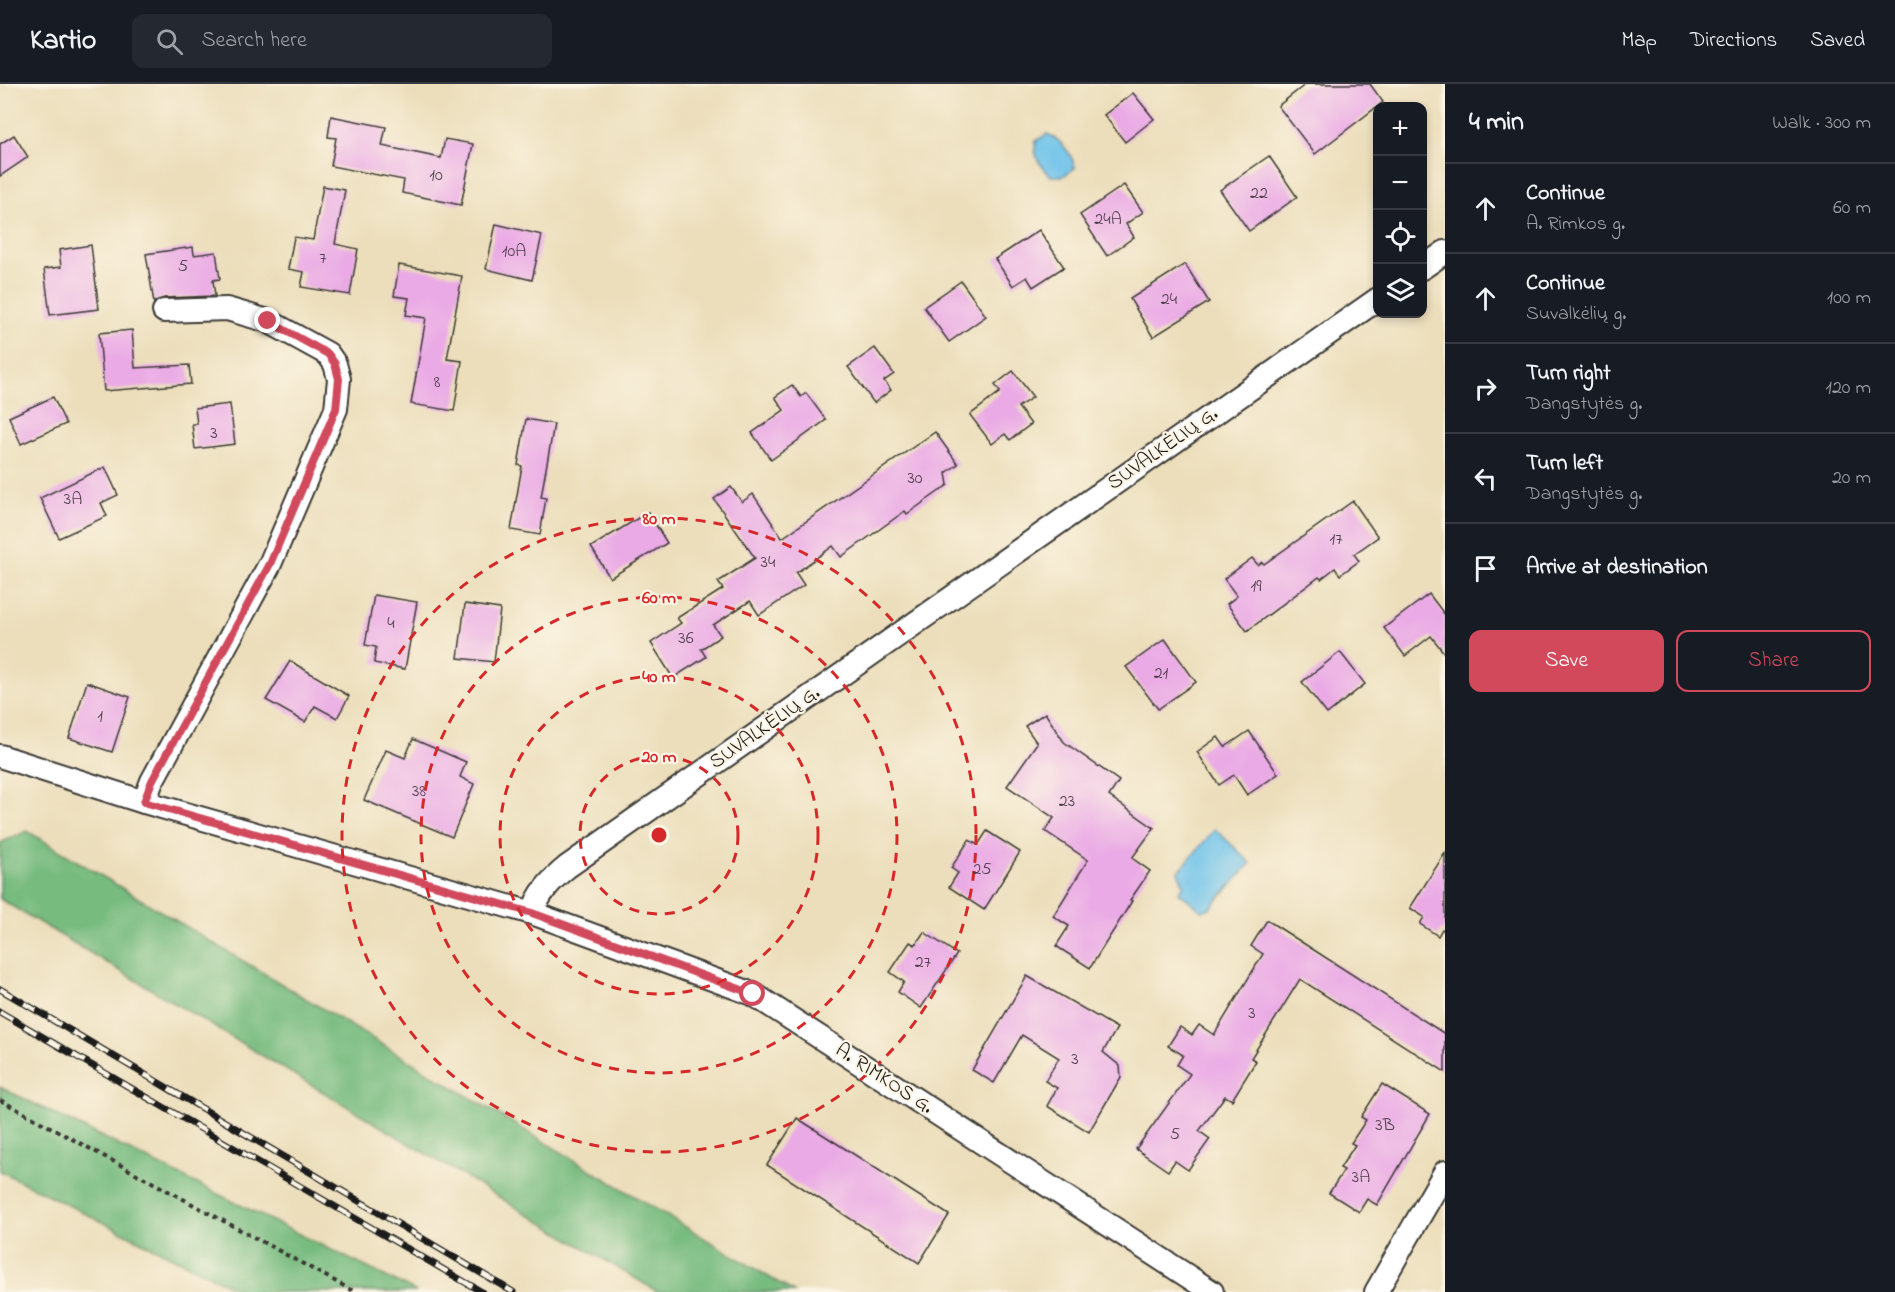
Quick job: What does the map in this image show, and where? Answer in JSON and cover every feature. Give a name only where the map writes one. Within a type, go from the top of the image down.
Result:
[{"type":"street","points":[[1427,265],[1445,252]]},
{"type":"street","name":"SUVALKĖLIŲ G.","points":[[532,913],[539,895],[549,882],[567,867],[1373,302]]},
{"type":"street","points":[[144,802],[152,781],[270,564],[336,409],[339,379],[335,364],[328,354],[268,321],[227,309],[164,311]]},
{"type":"street","points":[[0,756],[144,802],[532,913]]},
{"type":"street","name":"A. RIMKOS G.","points":[[532,913],[753,994],[1212,1292]]},
{"type":"street","points":[[1376,1292],[1445,1172]]},
{"type":"path","points":[[0,1100],[355,1292]]},
{"type":"green space","points":[[27,831],[794,1292],[658,1292],[0,899],[0,843]]},
{"type":"green space","points":[[0,1087],[417,1292],[242,1292],[0,1171]]},
{"type":"water","points":[[1047,134],[1065,147],[1073,162],[1075,168],[1063,176],[1051,176],[1036,156],[1036,141]]},
{"type":"water","points":[[1215,829],[1251,863],[1210,908],[1202,911],[1179,892],[1184,885],[1178,872]]},
{"type":"building","points":[[1306,84],[1370,84],[1383,102],[1373,102],[1373,110],[1315,154],[1278,106]]},
{"type":"building","points":[[1133,93],[1154,119],[1125,142],[1104,115]]},
{"type":"building","points":[[331,116],[386,127],[382,146],[441,158],[445,139],[473,144],[461,205],[402,193],[404,180],[331,166],[336,138],[328,137]]},
{"type":"building","points":[[14,135],[28,157],[0,176],[0,144]]},
{"type":"building","points":[[1269,156],[1297,197],[1249,231],[1220,190]]},
{"type":"building","points":[[1124,185],[1143,212],[1126,224],[1134,237],[1107,256],[1080,215]]},
{"type":"building","points":[[323,186],[345,190],[335,244],[358,249],[350,295],[301,287],[304,272],[288,269],[294,237],[313,240]]},
{"type":"building","points":[[496,224],[542,235],[532,280],[486,269]]},
{"type":"building","points":[[1039,230],[1064,267],[1033,287],[1027,277],[1013,286],[995,259]]},
{"type":"building","points":[[91,245],[99,309],[50,315],[44,269],[61,267],[59,250]]},
{"type":"building","points":[[193,247],[194,255],[216,252],[220,279],[213,280],[215,296],[164,298],[154,303],[146,254]]},
{"type":"building","points":[[1185,264],[1209,302],[1153,337],[1130,299]]},
{"type":"building","points":[[399,265],[462,276],[447,359],[462,361],[454,411],[411,404],[426,318],[406,315],[409,298],[394,296]]},
{"type":"building","points":[[961,281],[986,316],[949,342],[924,307]]},
{"type":"building","points":[[132,330],[135,368],[189,365],[191,384],[104,391],[99,333]]},
{"type":"building","points":[[875,348],[894,374],[884,381],[891,390],[874,403],[848,367]]},
{"type":"building","points":[[1013,371],[1033,397],[1018,407],[1031,424],[1010,440],[1005,434],[992,444],[970,415],[1000,392],[995,385]]},
{"type":"building","points":[[792,385],[801,397],[806,393],[826,420],[771,460],[752,433],[784,410],[775,397]]},
{"type":"building","points":[[53,397],[66,424],[21,444],[9,417]]},
{"type":"building","points":[[230,404],[235,444],[195,449],[192,424],[197,424],[195,408]]},
{"type":"building","points":[[526,419],[554,424],[541,497],[546,498],[540,535],[511,530],[522,466],[518,465]]},
{"type":"building","points":[[935,432],[958,464],[946,473],[948,485],[907,514],[905,511],[841,557],[833,546],[796,573],[804,585],[759,615],[750,601],[713,625],[721,636],[701,649],[706,657],[673,678],[651,643],[681,623],[677,618],[723,589],[718,582],[755,558],[714,499],[731,487],[742,502],[753,494],[782,538]]},
{"type":"building","points":[[105,467],[118,495],[101,503],[107,516],[59,538],[40,498]]},
{"type":"building","points":[[1353,501],[1378,537],[1354,554],[1359,561],[1340,575],[1335,568],[1321,579],[1319,577],[1247,631],[1227,604],[1237,596],[1224,579],[1252,558],[1258,565],[1262,562],[1264,564]]},
{"type":"building","points":[[648,512],[667,543],[610,578],[591,547]]},
{"type":"building","points":[[1429,594],[1445,615],[1445,654],[1431,636],[1405,656],[1384,628]]},
{"type":"building","points":[[374,595],[417,602],[405,669],[374,663],[376,647],[365,645]]},
{"type":"building","points":[[465,604],[500,609],[494,662],[458,658]]},
{"type":"building","points":[[1165,639],[1196,682],[1158,709],[1126,667]]},
{"type":"building","points":[[1340,652],[1365,684],[1327,714],[1302,682]]},
{"type":"building","points":[[290,661],[349,696],[337,718],[315,706],[305,722],[266,700]]},
{"type":"building","points":[[87,682],[130,697],[112,752],[69,738]]},
{"type":"building","points":[[1045,713],[1064,742],[1119,781],[1109,796],[1154,828],[1132,858],[1150,871],[1090,968],[1056,946],[1069,926],[1053,916],[1088,860],[1045,831],[1054,818],[1007,786],[1037,743],[1025,726]]},
{"type":"building","points":[[1249,731],[1278,774],[1247,795],[1234,775],[1219,785],[1197,752],[1218,737],[1225,747]]},
{"type":"building","points":[[413,739],[466,762],[460,777],[474,784],[452,837],[364,800],[386,750],[405,758]]},
{"type":"building","points":[[987,831],[1020,852],[984,910],[949,887],[958,873],[951,868],[969,840],[978,845]]},
{"type":"building","points":[[1445,853],[1445,932],[1442,929],[1438,936],[1420,924],[1424,917],[1410,908]]},
{"type":"building","points":[[1267,920],[1445,1034],[1445,1072],[1300,979],[1251,1058],[1256,1061],[1232,1100],[1225,1096],[1199,1131],[1210,1139],[1188,1170],[1175,1161],[1168,1171],[1136,1149],[1190,1074],[1177,1065],[1183,1055],[1168,1046],[1180,1027],[1192,1035],[1199,1025],[1214,1035],[1263,954],[1251,946]]},
{"type":"building","points":[[924,932],[957,954],[921,1008],[898,992],[904,982],[890,972],[910,942],[915,945]]},
{"type":"building","points":[[1027,976],[1117,1028],[1103,1052],[1120,1066],[1121,1077],[1089,1132],[1047,1106],[1057,1088],[1045,1081],[1059,1058],[1022,1035],[994,1083],[972,1070]]},
{"type":"building","points":[[1382,1084],[1430,1114],[1377,1205],[1367,1199],[1359,1212],[1329,1193],[1344,1170],[1340,1168],[1355,1145],[1351,1143],[1366,1120],[1361,1117]]},
{"type":"building","points":[[797,1118],[949,1215],[919,1263],[767,1165]]},
{"type":"railway","points":[[0,989],[513,1292]]},
{"type":"railway","points":[[0,1012],[482,1292]]},
{"type":"route","points":[[268,321],[328,354],[335,364],[339,379],[336,409],[270,564],[152,781],[144,802],[532,913],[753,994]]}]
